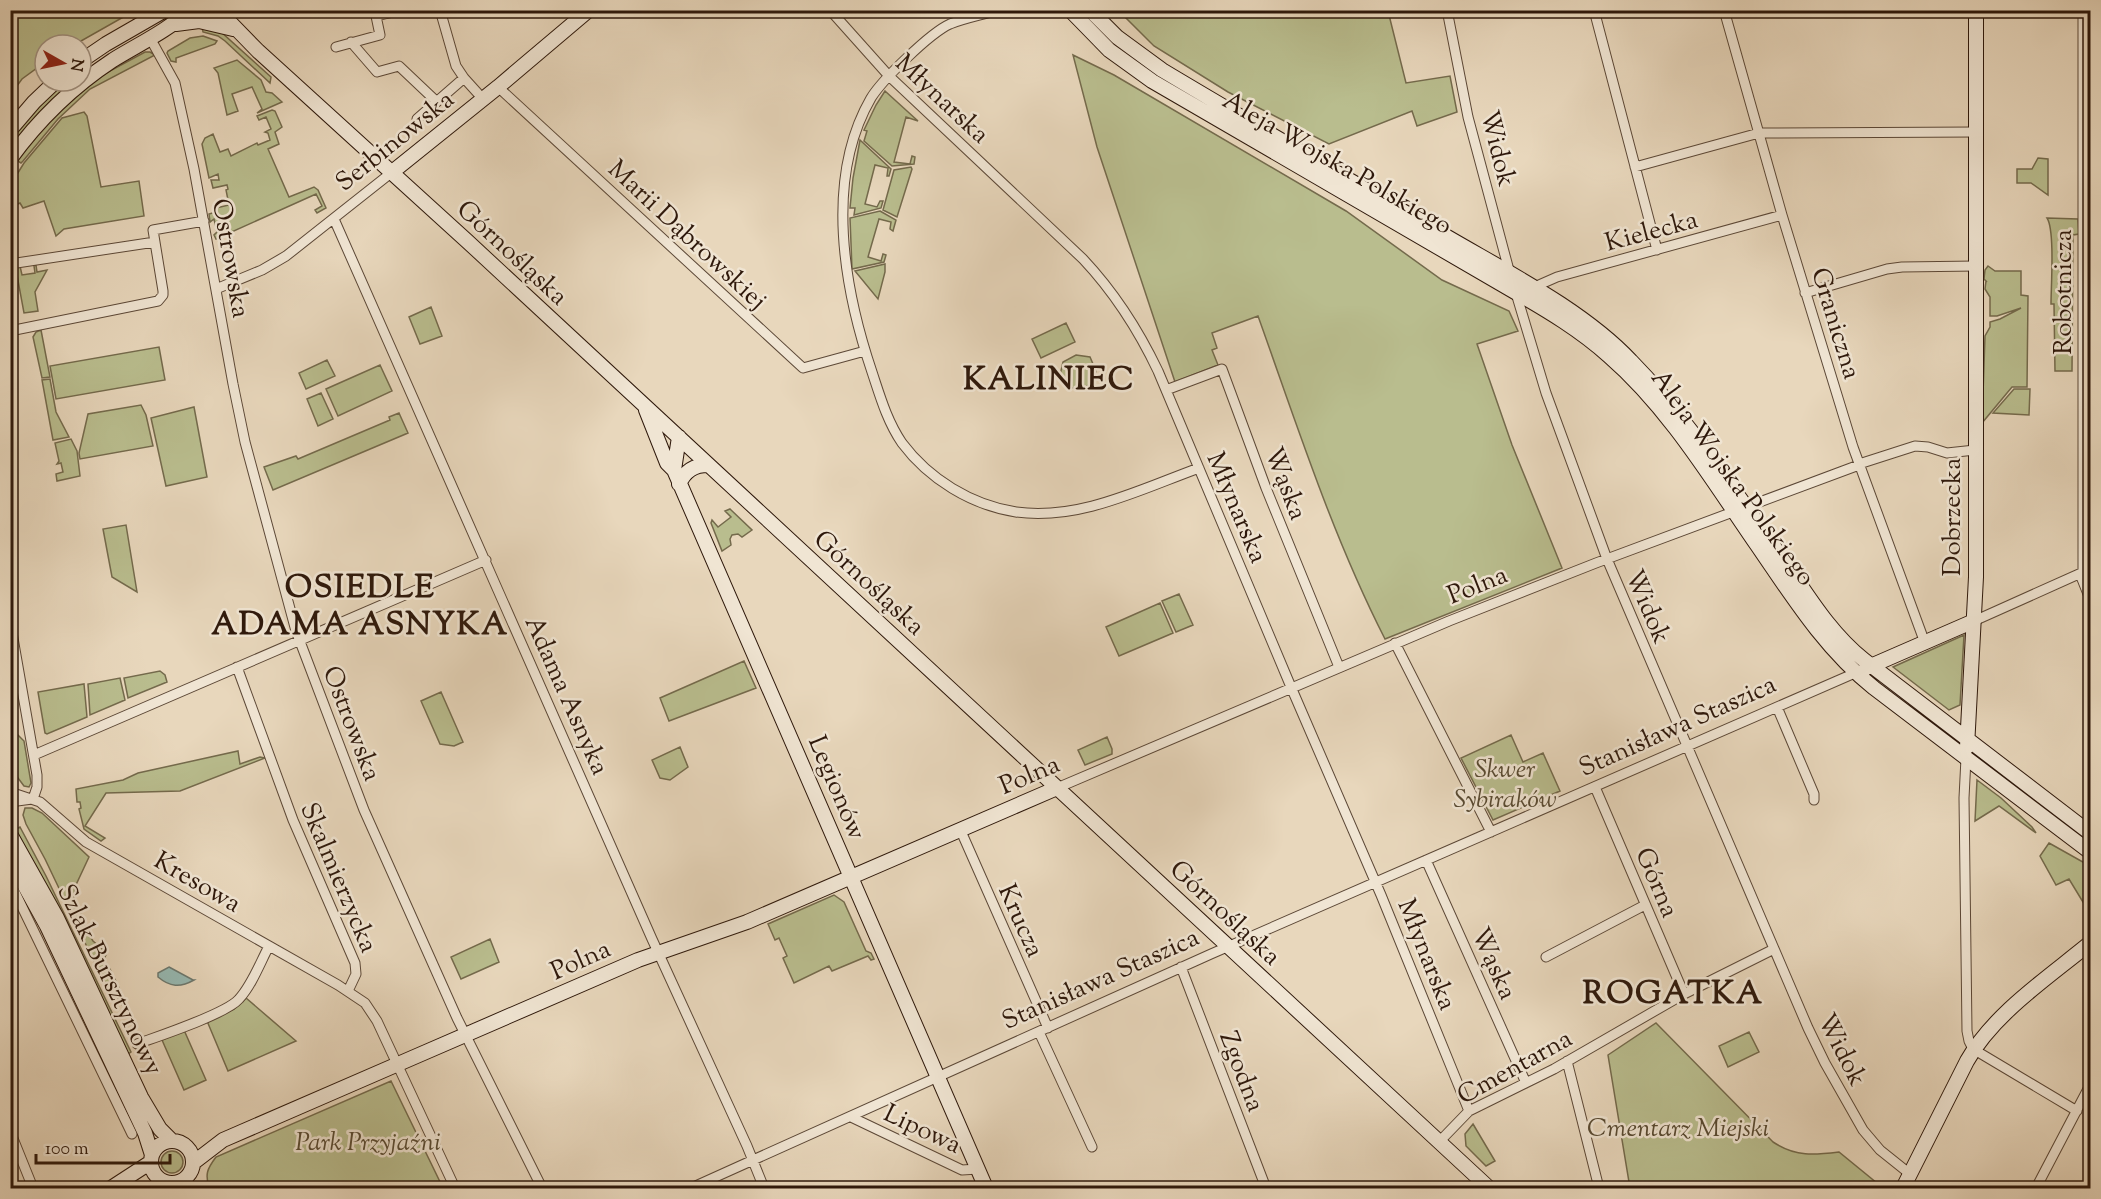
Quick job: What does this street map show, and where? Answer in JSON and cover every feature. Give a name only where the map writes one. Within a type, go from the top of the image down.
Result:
[{"type":"street","points":[[93,53],[151,15],[165,10]]},
{"type":"street","points":[[10,159],[34,127],[72,90],[106,65],[174,25],[190,10]]},
{"type":"street","name":"Górnośląska","points":[[218,10],[391,173],[1489,1188]]},
{"type":"street","points":[[336,46],[380,35],[375,13],[402,10]]},
{"type":"street","points":[[440,10],[451,52],[464,78],[483,99]]},
{"type":"street","name":"Serbinowska","points":[[216,289],[274,264],[334,219],[498,87],[589,10]]},
{"type":"street","name":"Młynarska","points":[[830,10],[889,76],[1094,271],[1115,296],[1133,323],[1166,390],[1376,882],[1469,1111]]},
{"type":"street","points":[[998,10],[948,25],[929,39],[889,76],[875,92],[861,118],[851,150],[845,187],[845,264],[854,312],[886,414],[902,443],[932,474],[960,493],[1008,511],[1070,512],[1199,468]]},
{"type":"street","name":"Aleja Wojska Polskiego","points":[[1070,10],[1109,50],[1152,81],[1543,308],[1594,343],[1632,379],[1740,509],[1841,640],[1871,666],[2091,833]]},
{"type":"street","name":"Aleja Wojska Polskiego","points":[[1090,10],[1118,37],[1162,70],[1510,274],[1584,321],[1632,361],[1697,439],[1819,633],[1855,673],[2091,852]]},
{"type":"street","name":"Widok","points":[[1447,10],[1468,117],[1515,292],[1550,403],[1607,559],[1816,1045],[1863,1130],[1880,1150],[1910,1174]]},
{"type":"street","points":[[1594,10],[1657,250]]},
{"type":"street","name":"Graniczna","points":[[1724,10],[1805,293],[1859,465],[1924,643]]},
{"type":"street","name":"Dobrzecka","points":[[1973,1049],[1969,1041],[1967,1023],[1964,808],[1974,621],[1976,10]]},
{"type":"street","name":"Robotnicza","points":[[2083,10],[2087,409],[2084,572]]},
{"type":"street","points":[[174,25],[199,21],[237,30]]},
{"type":"street","name":"Ostrowska","points":[[150,38],[175,83],[246,442],[278,570],[299,640],[364,810],[465,1035],[542,1188]]},
{"type":"street","points":[[351,42],[377,72],[399,66],[437,102]]},
{"type":"street","points":[[417,119],[464,78]]},
{"type":"street","name":"Marii Dąbrowskiej","points":[[498,87],[803,368],[865,351]]},
{"type":"street","points":[[10,130],[45,93]]},
{"type":"street","points":[[1635,167],[1759,134],[1976,132]]},
{"type":"street","name":"Kielecka","points":[[1532,288],[1557,277],[1782,215]]},
{"type":"street","name":"Adama Asnyka","points":[[334,219],[764,1188]]},
{"type":"street","points":[[10,331],[153,302],[161,298],[163,291],[153,230],[204,221]]},
{"type":"street","points":[[10,264],[155,242]]},
{"type":"street","points":[[1805,293],[1887,269],[1976,266]]},
{"type":"street","points":[[1525,326],[1531,314],[1543,308]]},
{"type":"street","name":"Wąska","points":[[1166,390],[1222,369],[1266,488],[1339,667]]},
{"type":"street","name":"Legionów","points":[[644,406],[667,463],[674,470],[987,1188]]},
{"type":"street","points":[[663,452],[678,437]]},
{"type":"street","points":[[674,470],[678,437]]},
{"type":"street","name":"Polna","points":[[191,1168],[224,1140],[396,1065],[659,952],[747,922],[1395,643],[1607,559],[1915,446],[1922,445],[1947,453],[1975,450]]},
{"type":"street","points":[[680,484],[682,477],[691,469],[708,465]]},
{"type":"street","points":[[34,755],[486,560]]},
{"type":"street","points":[[2084,572],[2091,599]]},
{"type":"street","name":"Stanisława Staszica","points":[[691,1188],[1181,967],[2084,572]]},
{"type":"street","points":[[10,621],[38,781],[33,799],[10,802]]},
{"type":"street","points":[[1395,643],[1491,832]]},
{"type":"street","name":"Skalmierzycka","points":[[237,668],[288,806],[355,963],[356,974],[348,991],[365,1003],[373,1014],[455,1188]]},
{"type":"street","points":[[1777,707],[1814,794],[1814,800]]},
{"type":"street","name":"Górna","points":[[1595,787],[1684,994]]},
{"type":"street","name":"Kresowa","points":[[10,792],[46,805],[86,842],[348,991]]},
{"type":"street","name":"Krucza","points":[[960,829],[1092,1147]]},
{"type":"street","name":"Szlak Bursztynowy","points":[[10,834],[57,918],[141,1097],[160,1129],[179,1144]]},
{"type":"street","name":"Szlak Bursztynowy","points":[[10,859],[47,926],[145,1133],[152,1159]]},
{"type":"street","name":"Wąska","points":[[1426,860],[1526,1083]]},
{"type":"street","points":[[10,882],[132,1134]]},
{"type":"street","points":[[1546,957],[1645,905]]},
{"type":"street","points":[[137,1044],[236,1003],[244,993],[269,946]]},
{"type":"street","name":"Cmentarna","points":[[1439,1142],[1469,1111],[1567,1061],[1684,994],[1774,949]]},
{"type":"street","points":[[1903,1188],[1973,1049],[2020,1001],[2087,949]]},
{"type":"street","name":"Zgodna","points":[[1181,967],[1266,1188]]},
{"type":"street","points":[[1967,1023],[1975,1032],[1984,1036]]},
{"type":"street","points":[[1973,1049],[2077,1111]]},
{"type":"street","points":[[1567,1061],[1599,1188]]},
{"type":"street","points":[[2049,1188],[2038,1186],[2091,1085]]},
{"type":"street","name":"Lipowa","points":[[851,1117],[962,1170],[978,1169]]},
{"type":"street","points":[[10,1131],[33,1188]]},
{"type":"street","name":"Polna","points":[[179,1144],[224,1140]]},
{"type":"street","points":[[113,1187],[152,1159],[160,1145],[179,1144],[192,1156],[193,1188]]},
{"type":"street","points":[[152,1159],[157,1177]]},
{"type":"street","points":[[113,1187],[157,1177],[173,1186],[181,1181],[191,1168]]},
{"type":"green space","points":[[11,10],[134,10],[93,34],[33,33],[33,71],[22,79],[11,94]]},
{"type":"green space","points":[[1122,11],[1388,11],[1406,83],[1450,76],[1457,112],[1417,126],[1412,111],[1329,144],[1228,92],[1154,46],[1124,16]]},
{"type":"green space","points":[[202,27],[221,32],[271,77],[270,83],[225,41],[218,36],[203,32]]},
{"type":"green space","points":[[203,36],[217,41],[215,44],[176,58],[176,62],[171,61],[168,51],[190,38]]},
{"type":"green space","points":[[145,52],[155,55],[93,87],[95,79]]},
{"type":"green space","points":[[1073,55],[1114,75],[1346,211],[1442,280],[1509,311],[1518,331],[1477,344],[1512,445],[1562,568],[1385,639],[1332,520],[1258,316],[1212,333],[1217,348],[1212,350],[1218,365],[1175,382],[1097,147]]},
{"type":"green space","points":[[237,60],[261,80],[266,92],[272,93],[282,102],[257,113],[262,109],[252,87],[232,94],[238,111],[227,115],[218,73],[214,68]]},
{"type":"green space","points":[[885,91],[918,121],[906,117],[894,162],[910,164],[912,156],[915,157],[914,164],[892,166],[864,141],[867,131],[864,130]]},
{"type":"green space","points":[[63,93],[11,151],[11,139],[50,94]]},
{"type":"green space","points":[[80,93],[86,93],[58,119],[21,163],[16,160],[37,132]]},
{"type":"green space","points":[[275,111],[282,127],[275,132],[279,144],[268,149],[289,197],[314,187],[318,190],[326,208],[317,213],[315,210],[322,206],[316,194],[216,239],[214,219],[210,222],[209,214],[216,212],[216,208],[229,205],[226,190],[228,189],[227,185],[213,188],[211,180],[219,180],[218,174],[209,178],[202,144],[205,138],[213,134],[220,152],[228,149],[231,156],[257,143],[258,145],[270,140],[268,133],[265,132],[271,129],[266,117],[259,120],[257,116]]},
{"type":"green space","points":[[84,112],[87,116],[101,187],[139,181],[144,216],[64,229],[56,236],[44,201],[23,208],[20,203],[11,207],[11,184],[24,163],[62,118]]},
{"type":"green space","points":[[860,140],[891,169],[887,176],[888,168],[875,165],[865,204],[877,207],[880,201],[883,201],[881,208],[854,215],[855,208],[850,208]]},
{"type":"green space","points":[[2038,158],[2048,159],[2048,195],[2031,183],[2017,183],[2017,169],[2032,169]]},
{"type":"green space","points":[[911,167],[897,217],[883,210],[894,170]]},
{"type":"green space","points":[[880,211],[896,220],[893,231],[890,229],[891,222],[879,219],[868,257],[881,261],[883,254],[886,255],[884,262],[852,269],[850,218]]},
{"type":"green space","points":[[2047,218],[2078,219],[2079,234],[2073,235],[2072,371],[2055,371],[2054,304],[2051,304],[2052,246]]},
{"type":"green space","points":[[885,264],[885,272],[878,299],[855,271]]},
{"type":"green space","points":[[36,265],[37,272],[47,270],[35,292],[38,311],[24,313],[17,275],[11,276],[11,273],[20,266],[22,275],[35,273],[34,266]]},
{"type":"green space","points":[[1988,266],[1995,271],[2021,271],[2021,295],[2028,296],[2027,387],[2012,387],[1982,423],[1985,336],[1990,322],[2021,308],[1990,316],[1990,297],[1985,289],[1985,270]]},
{"type":"green space","points":[[431,307],[442,336],[420,344],[409,317]]},
{"type":"green space","points":[[1066,323],[1075,342],[1041,358],[1032,339]]},
{"type":"green space","points":[[41,330],[50,377],[42,378],[33,337]]},
{"type":"green space","points":[[159,347],[165,380],[56,399],[50,366]]},
{"type":"green space","points":[[1076,355],[1090,357],[1096,371],[1093,382],[1081,390],[1069,387],[1060,375],[1063,362]]},
{"type":"green space","points":[[327,360],[335,376],[306,389],[299,373]]},
{"type":"green space","points":[[380,365],[392,391],[338,416],[326,389]]},
{"type":"green space","points":[[50,379],[56,412],[69,437],[53,440],[42,380]]},
{"type":"green space","points":[[2014,389],[2030,389],[2029,415],[1993,413]]},
{"type":"green space","points":[[321,393],[333,419],[318,426],[307,399]]},
{"type":"green space","points":[[141,405],[146,415],[153,446],[80,459],[79,453],[88,414]]},
{"type":"green space","points":[[194,407],[207,477],[166,486],[151,418]]},
{"type":"green space","points":[[399,413],[408,433],[273,490],[264,467],[296,456],[298,459],[390,420],[389,417]]},
{"type":"green space","points":[[71,439],[77,451],[80,476],[57,481],[56,474],[63,472],[61,463],[57,464],[59,461],[55,443]]},
{"type":"green space","points":[[730,509],[752,530],[742,537],[738,534],[732,535],[731,545],[722,551],[711,523],[712,520],[718,527],[731,517],[725,511]]},
{"type":"green space","points":[[126,525],[137,592],[112,577],[103,529]]},
{"type":"green space","points":[[1179,594],[1193,625],[1176,632],[1162,601]]},
{"type":"green space","points":[[1160,603],[1173,633],[1119,656],[1106,627]]},
{"type":"green space","points":[[1964,635],[1960,705],[1949,710],[1893,667]]},
{"type":"green space","points":[[744,661],[756,688],[669,721],[660,698]]},
{"type":"green space","points":[[160,671],[165,675],[167,682],[128,698],[124,678]]},
{"type":"green space","points":[[120,678],[125,700],[90,715],[88,684]]},
{"type":"green space","points":[[84,684],[87,717],[45,733],[38,692]]},
{"type":"green space","points":[[441,692],[463,742],[454,746],[440,744],[421,701]]},
{"type":"green space","points":[[11,728],[24,741],[31,783],[29,787],[24,786],[15,774],[11,750]]},
{"type":"green space","name":"Skwer Sybiraków","points":[[1511,735],[1523,762],[1543,753],[1560,791],[1493,820],[1461,758]]},
{"type":"green space","points":[[1107,737],[1112,754],[1085,765],[1078,750]]},
{"type":"green space","points":[[680,747],[688,767],[670,780],[660,778],[652,760]]},
{"type":"green space","points":[[238,751],[240,764],[260,757],[265,758],[180,791],[106,793],[85,826],[105,838],[101,841],[84,829],[76,789],[123,780],[138,773]]},
{"type":"green space","points":[[1977,780],[2001,798],[2036,833],[1999,806],[1975,821]]},
{"type":"green space","points":[[25,808],[32,808],[42,813],[89,857],[75,887],[74,897],[89,935],[107,953],[102,963],[109,967],[122,994],[118,996],[123,1005],[120,1004],[112,989],[109,990],[99,972],[26,824],[23,815]]},
{"type":"green space","points":[[20,827],[131,1052],[128,1054],[14,830]]},
{"type":"green space","points":[[2049,843],[2090,866],[2090,903],[2086,907],[2069,879],[2056,885],[2040,856]]},
{"type":"green space","points":[[834,895],[844,902],[866,951],[871,953],[874,959],[871,960],[868,956],[832,971],[829,966],[794,983],[783,958],[787,956],[779,938],[775,940],[768,924]]},
{"type":"green space","points":[[490,939],[499,962],[461,979],[451,957]]},
{"type":"green space","points":[[246,998],[296,1041],[228,1071],[207,1021],[234,1009]]},
{"type":"green space","name":"Cmentarz Miejski","points":[[1656,1023],[1773,1142],[1797,1153],[1839,1152],[1883,1188],[1630,1188],[1608,1055]]},
{"type":"green space","points":[[184,1030],[206,1080],[184,1090],[162,1040]]},
{"type":"green space","points":[[1749,1032],[1759,1052],[1728,1067],[1719,1046]]},
{"type":"green space","name":"Park Przyjaźni","points":[[391,1081],[443,1188],[209,1188],[208,1172],[216,1157]]},
{"type":"green space","points":[[1473,1124],[1495,1161],[1486,1166],[1466,1146],[1465,1134]]},
{"type":"green space","points":[[172,1151],[180,1154],[183,1162],[180,1170],[172,1173],[164,1170],[161,1162],[164,1154]]},
{"type":"water","points":[[169,967],[194,980],[180,985],[167,983],[158,977],[158,973]]},
{"type":"district","name":"KALINIEC","points":[[1049,378]]},
{"type":"district","name":"OSIEDLE ADAMA ASNYKA","points":[[360,604]]},
{"type":"district","name":"ROGATKA","points":[[1673,992]]}]
